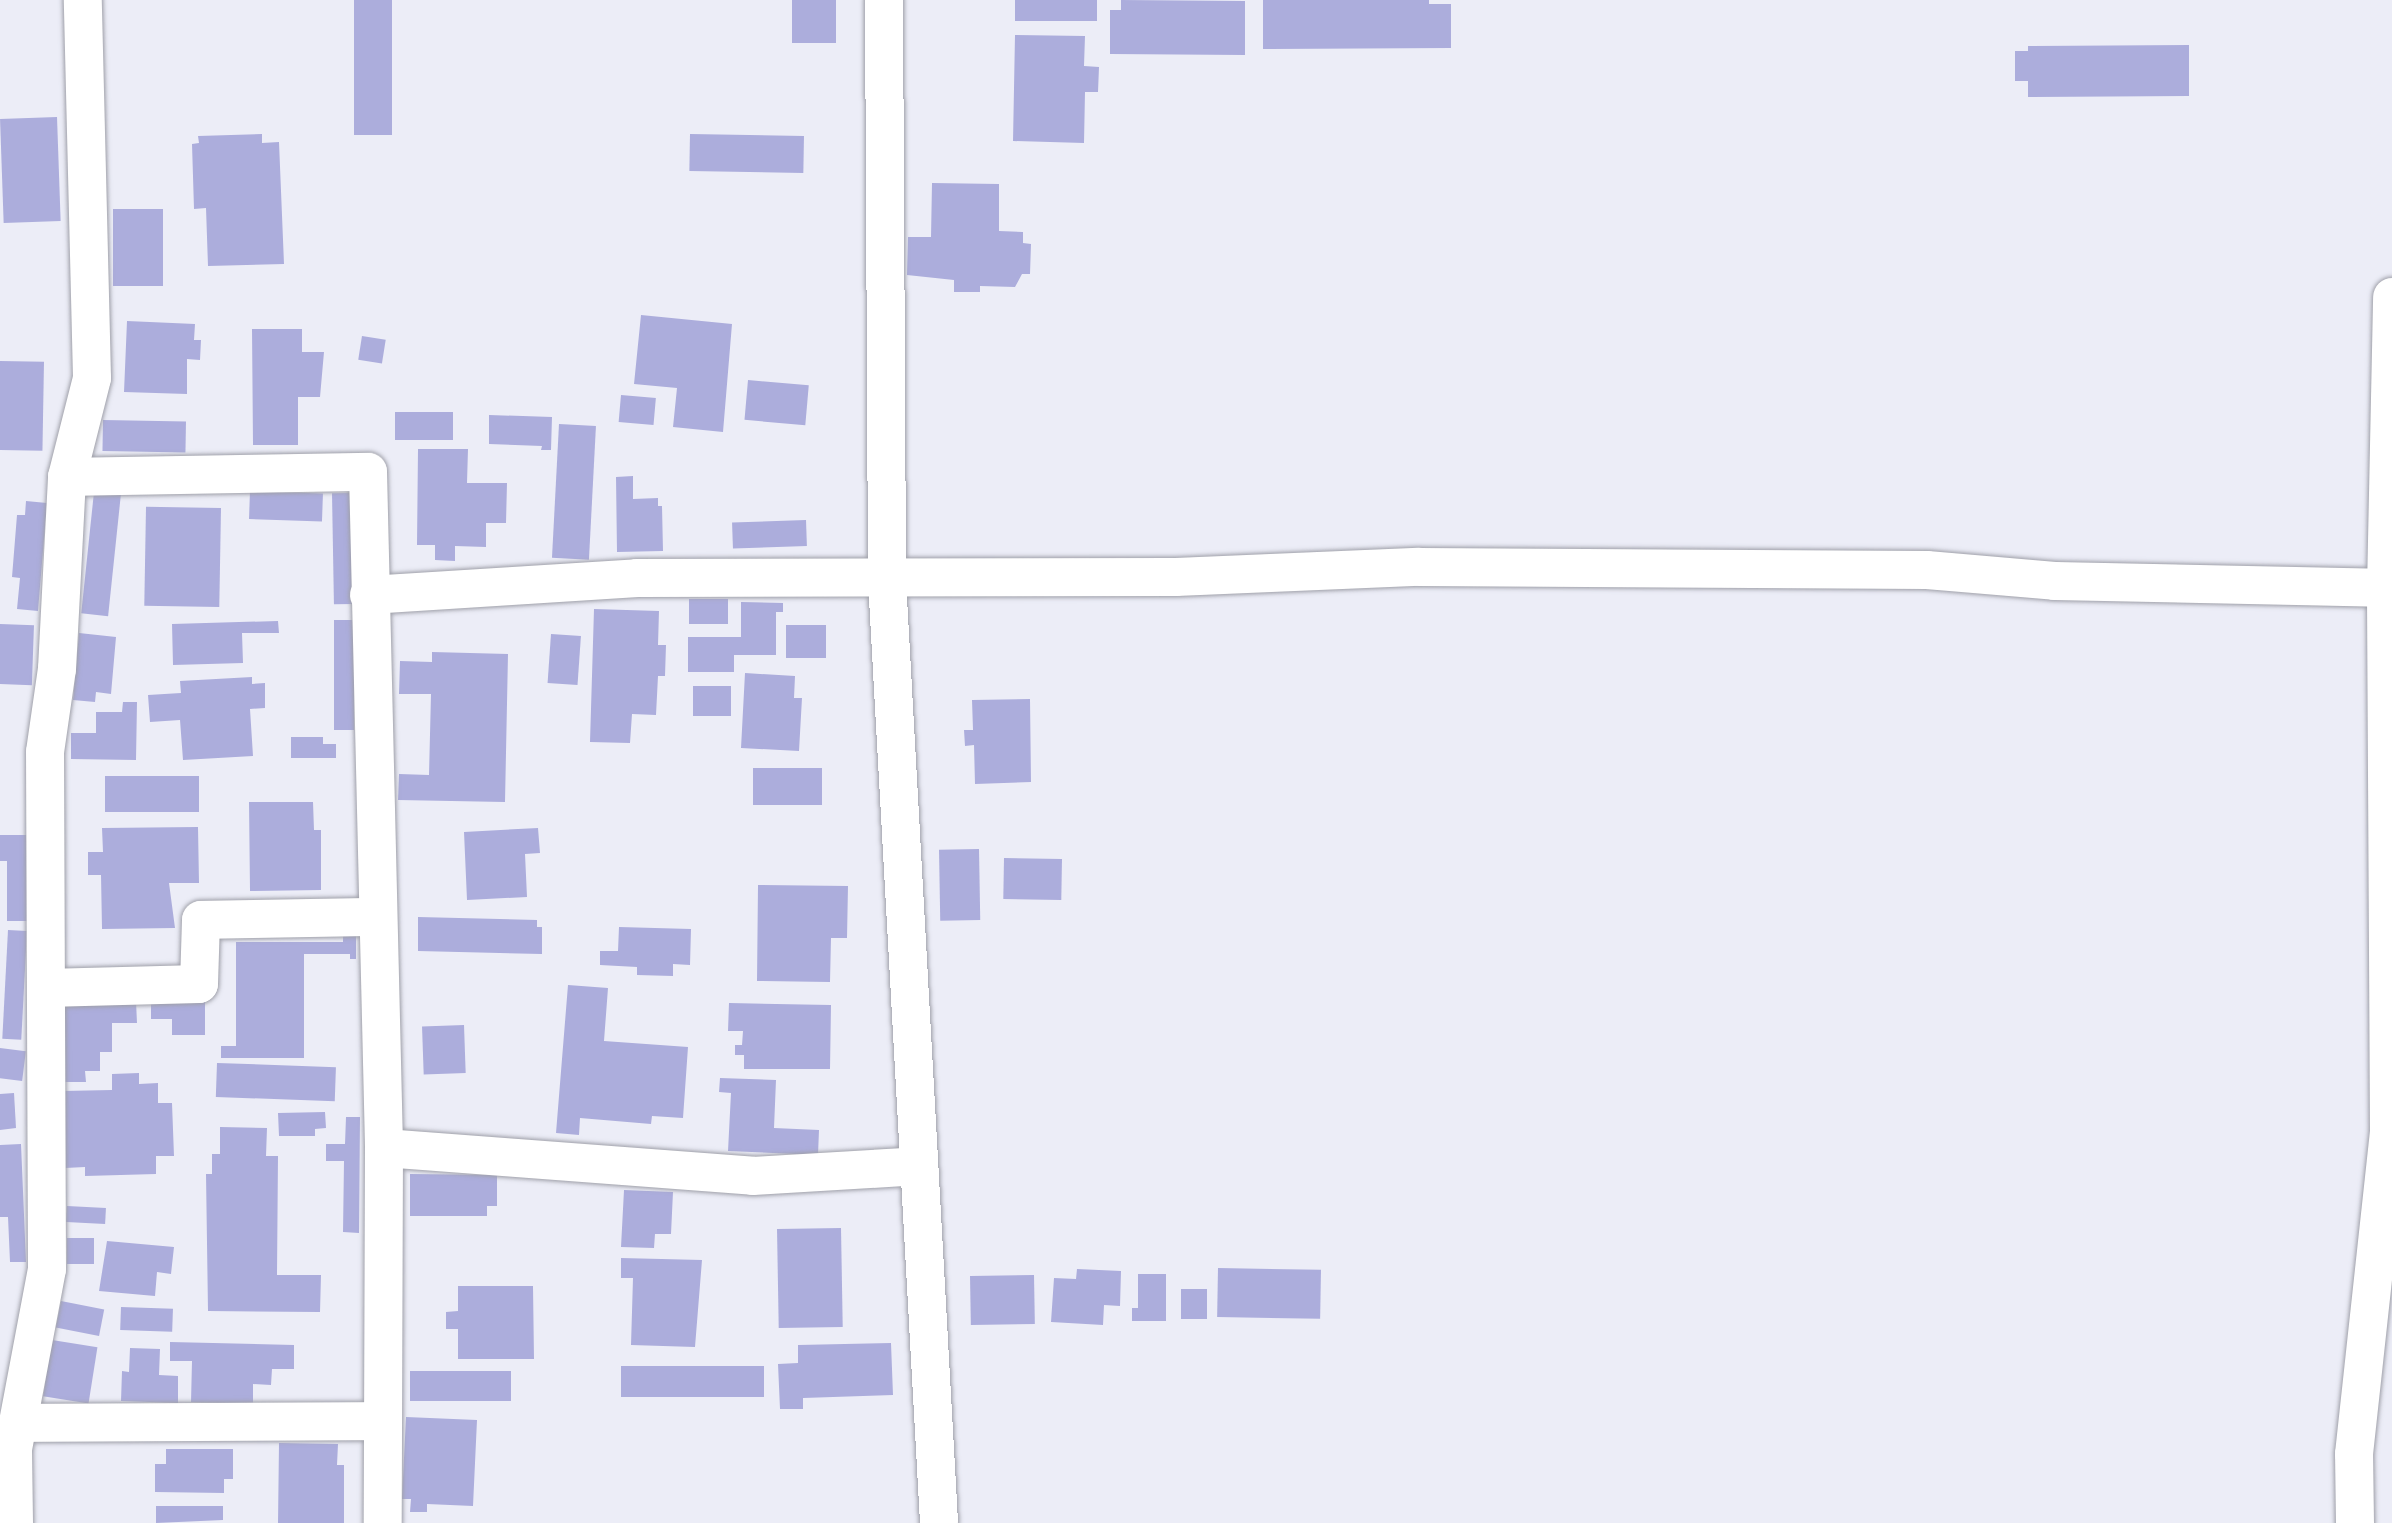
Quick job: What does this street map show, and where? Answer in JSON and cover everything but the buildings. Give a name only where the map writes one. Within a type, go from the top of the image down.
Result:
[{"type":"street","points":[[15,1523],[7,1467],[47,1269],[45,752],[57,669],[67,477],[92,378],[83,0]]},
{"type":"street","points":[[884,0],[887,580],[939,1523]]},
{"type":"street","points":[[2355,1523],[2354,1454],[2389,1132],[2392,297]]},
{"type":"street","points":[[67,477],[368,472],[384,1148],[383,1523]]},
{"type":"street","points":[[369,595],[637,578],[887,580],[1176,577],[1419,567],[1927,570],[2055,581],[2389,588]]},
{"type":"street","points":[[46,988],[200,984],[201,920],[377,917]]},
{"type":"street","points":[[384,1148],[753,1176],[919,1166]]},
{"type":"street","points":[[18,1423],[383,1421]]}]
